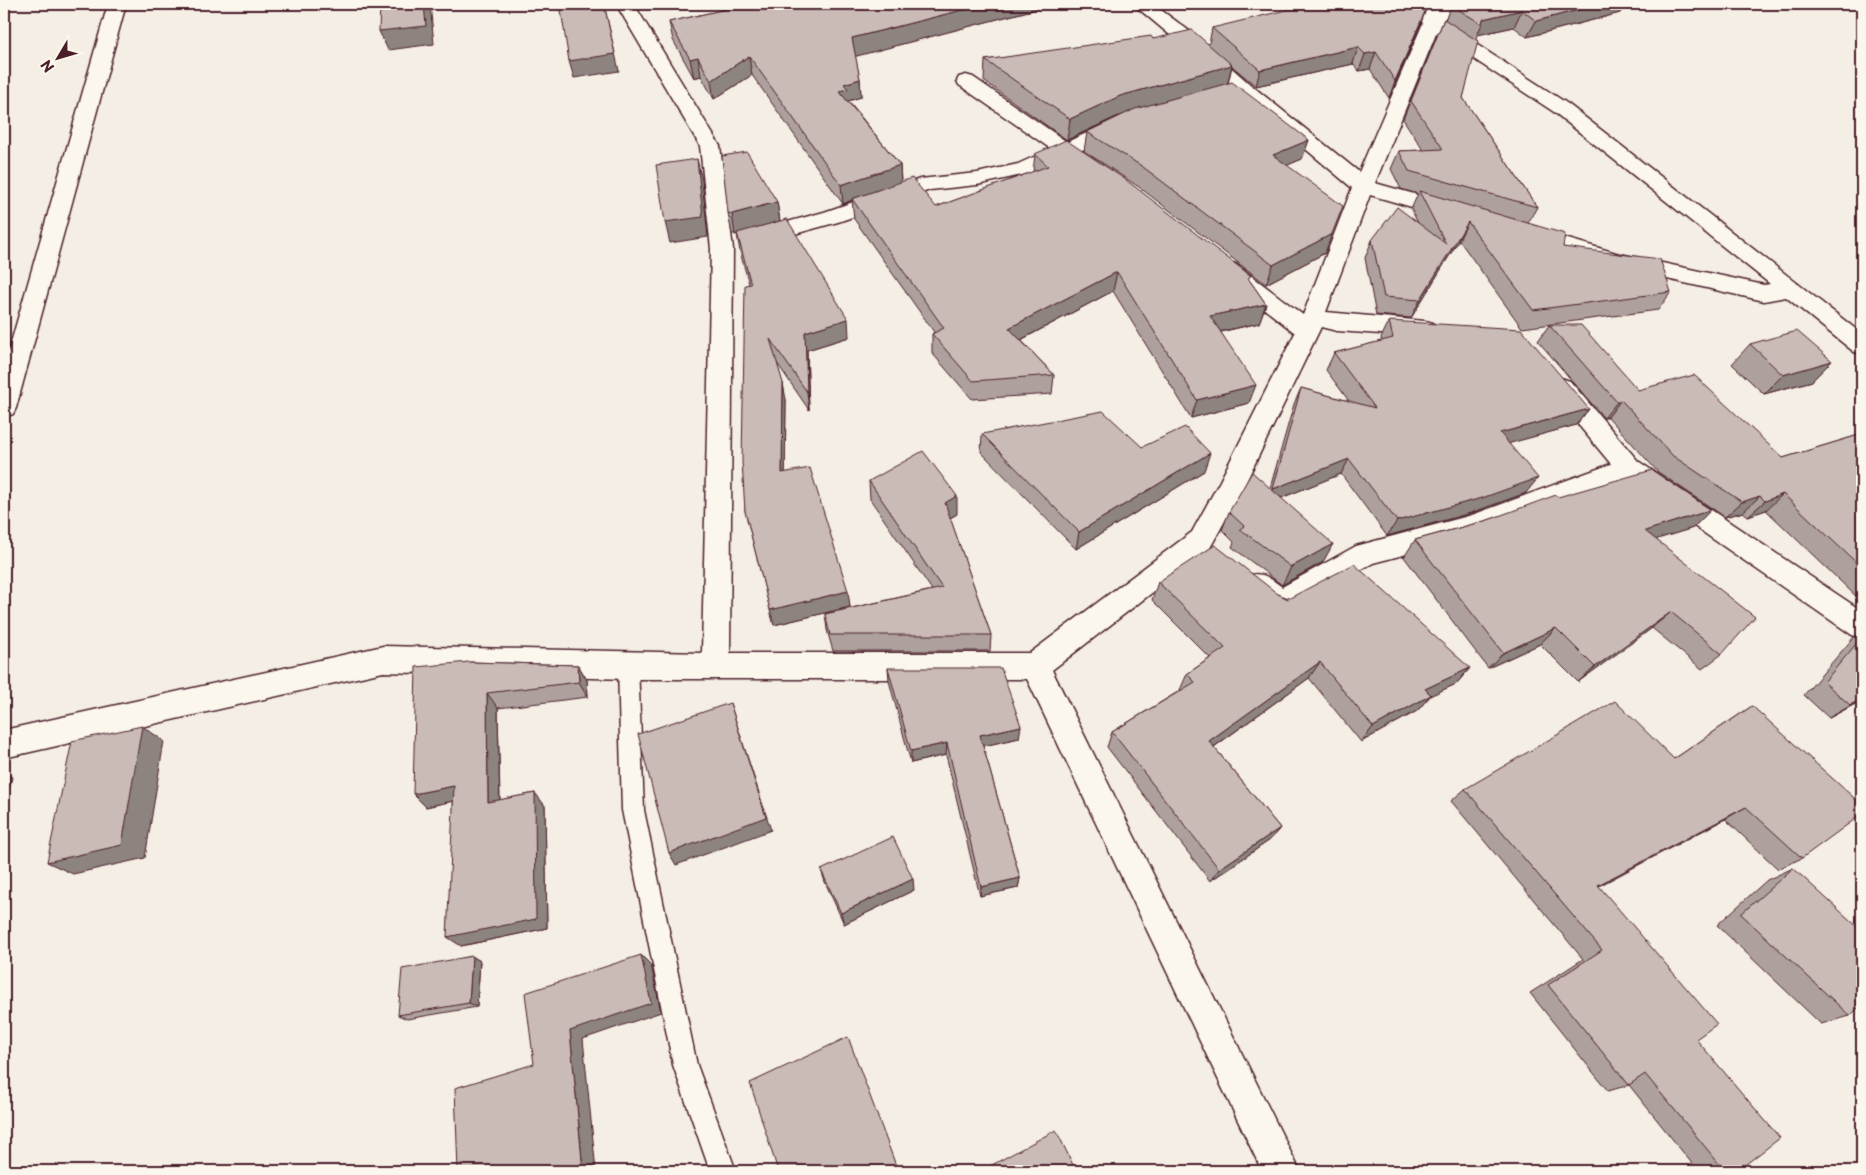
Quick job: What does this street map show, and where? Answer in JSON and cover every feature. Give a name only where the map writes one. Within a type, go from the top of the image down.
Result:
[{"type":"street","points":[[4,408],[117,4]]},
{"type":"street","points":[[625,4],[710,146],[720,248],[716,664]]},
{"type":"street","points":[[1142,4],[1186,37],[1235,91],[1363,186],[1466,216]]},
{"type":"street","points":[[1416,4],[1432,23],[1562,108],[1862,346]]},
{"type":"street","points":[[4,744],[383,659],[628,666],[716,664],[1035,666],[1201,540],[1231,486],[1311,324],[1363,186],[1432,23],[1446,4]]},
{"type":"street","points":[[966,81],[1064,150],[1090,166]]},
{"type":"street","points":[[720,248],[831,217],[927,184],[977,179],[1024,169],[1133,121]]},
{"type":"street","points":[[1512,230],[1614,260],[1764,293],[1790,289]]},
{"type":"street","points":[[1216,259],[1311,324],[1337,323],[1451,331]]},
{"type":"street","points":[[1549,373],[1629,468],[1862,626]]},
{"type":"street","points":[[1201,540],[1280,602],[1366,554],[1475,525],[1629,468]]},
{"type":"street","points":[[1035,666],[1281,1171]]},
{"type":"lane","points":[[628,666],[633,810],[685,1065],[723,1171]]},
{"type":"building","points":[[380,4],[424,4],[426,26],[379,31]]},
{"type":"building","points":[[560,4],[604,4],[615,54],[569,61]]},
{"type":"building","points":[[748,4],[986,4],[852,38],[860,79],[844,84],[848,89],[839,91],[900,165],[841,185],[749,56],[711,81],[698,57],[690,59],[669,22]]},
{"type":"building","points":[[1311,4],[1425,4],[1427,7],[1395,81],[1376,52],[1365,54],[1358,47],[1260,70],[1212,28]]},
{"type":"building","points":[[1452,4],[1601,4],[1536,21],[1522,10],[1483,19],[1482,24]]},
{"type":"building","points":[[1444,19],[1478,41],[1463,98],[1537,207],[1409,171],[1399,151],[1443,149],[1411,101]]},
{"type":"building","points":[[1192,30],[1232,65],[1120,96],[1070,119],[985,60],[1151,36],[1153,39]]},
{"type":"building","points":[[1232,82],[1309,140],[1273,155],[1343,206],[1332,234],[1273,265],[1143,167],[1087,132],[1135,109]]},
{"type":"building","points":[[1066,140],[1126,180],[1251,276],[1248,278],[1266,304],[1210,316],[1256,385],[1197,400],[1117,272],[1009,328],[1054,375],[973,381],[932,334],[944,328],[852,199],[912,178],[936,207],[1048,166],[1035,154]]},
{"type":"building","points":[[747,152],[777,202],[732,214],[728,213],[722,156]]},
{"type":"building","points":[[697,159],[703,217],[665,222],[656,165]]},
{"type":"building","points":[[1419,191],[1565,234],[1563,247],[1660,259],[1671,292],[1533,310],[1468,222],[1420,300],[1384,297],[1372,240],[1397,207],[1446,244]]},
{"type":"building","points":[[787,219],[848,319],[805,332],[807,392],[770,339],[783,383],[782,473],[810,468],[848,591],[770,610],[745,511],[742,461],[745,285],[751,284],[737,233]]},
{"type":"building","points":[[1389,321],[1521,329],[1589,409],[1500,433],[1538,478],[1482,498],[1397,521],[1349,459],[1273,489],[1301,388],[1375,408],[1334,353],[1393,338]]},
{"type":"building","points":[[1549,325],[1581,325],[1638,390],[1694,375],[1783,458],[1862,434],[1862,568],[1783,494],[1765,501],[1760,496],[1742,502],[1673,456],[1621,400],[1617,402]]},
{"type":"building","points":[[1797,331],[1832,361],[1783,375],[1750,344]]},
{"type":"building","points":[[1103,411],[1142,447],[1185,427],[1210,453],[1079,532],[982,434]]},
{"type":"building","points":[[923,451],[957,496],[945,503],[991,635],[830,635],[825,614],[942,588],[869,481]]},
{"type":"building","points":[[1652,470],[1711,510],[1645,531],[1755,617],[1722,654],[1671,612],[1595,667],[1556,628],[1503,653],[1415,540],[1488,520],[1556,495],[1558,497]]},
{"type":"building","points":[[1252,472],[1333,544],[1291,567],[1240,529],[1244,526],[1229,512]]},
{"type":"building","points":[[1215,545],[1278,594],[1288,599],[1354,564],[1470,668],[1425,689],[1431,695],[1373,727],[1320,662],[1209,741],[1280,828],[1219,869],[1112,732],[1195,682],[1187,674],[1225,648],[1158,582]]},
{"type":"building","points":[[1862,637],[1862,699],[1850,705],[1824,682]]},
{"type":"building","points":[[469,662],[578,665],[579,682],[487,693],[488,802],[535,793],[536,919],[447,937],[454,786],[413,794],[416,667]]},
{"type":"building","points":[[888,668],[1001,668],[1021,726],[980,735],[1020,878],[981,887],[947,743],[911,751]]},
{"type":"building","points":[[1615,701],[1674,759],[1752,706],[1862,805],[1862,814],[1802,858],[1746,807],[1598,885],[1717,1024],[1696,1039],[1780,1138],[1737,1171],[1725,1171],[1645,1074],[1629,1085],[1548,985],[1602,950],[1465,789]]},
{"type":"building","points":[[730,703],[766,817],[669,853],[638,734]]},
{"type":"building","points":[[142,726],[122,845],[47,862],[72,741]]},
{"type":"building","points":[[893,837],[913,879],[841,913],[821,870]]},
{"type":"building","points":[[1793,868],[1862,931],[1862,1004],[1850,1016],[1741,914]]},
{"type":"building","points":[[641,955],[651,1003],[570,1031],[583,1171],[458,1171],[455,1088],[534,1064],[525,993]]},
{"type":"building","points":[[472,956],[469,1003],[398,1015],[402,969]]},
{"type":"building","points":[[848,1037],[898,1171],[778,1171],[750,1083]]},
{"type":"building","points":[[1056,1130],[1076,1171],[981,1171]]}]
